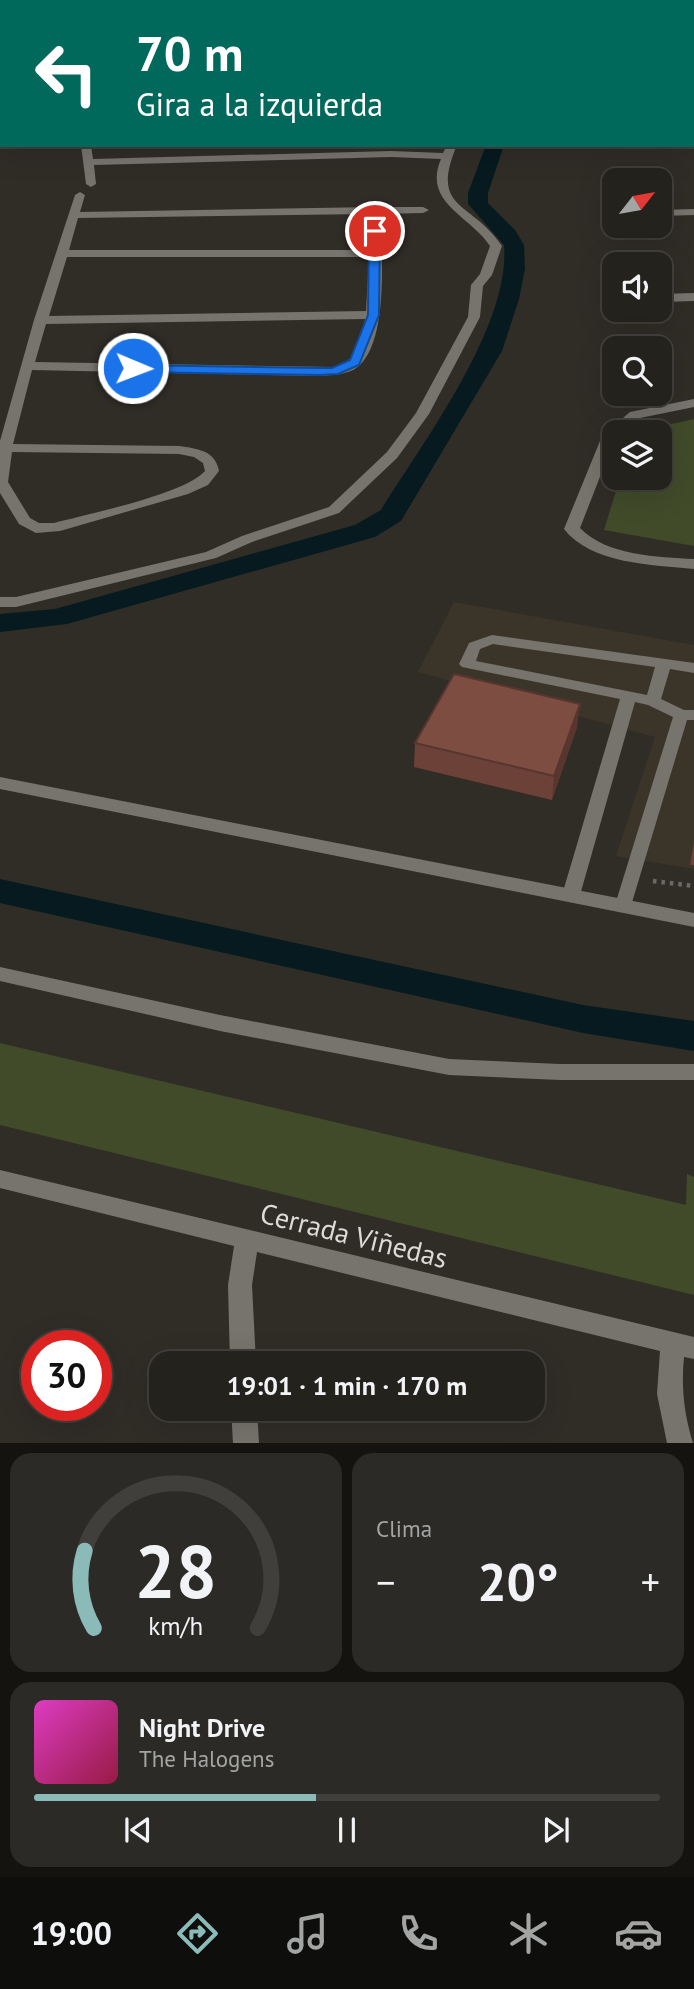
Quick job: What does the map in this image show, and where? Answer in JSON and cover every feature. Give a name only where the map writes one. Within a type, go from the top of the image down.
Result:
[{"type":"street","points":[[86,147],[91,184]]},
{"type":"street","points":[[0,602],[16,602],[211,555],[247,539],[334,510],[392,455],[422,414],[474,317],[477,285],[486,275],[496,246],[476,223],[458,212],[443,195],[441,176],[449,150],[362,150],[88,162]]},
{"type":"street","points":[[5,448],[178,450],[198,453],[210,461],[212,471],[203,482],[183,491],[55,528],[36,528],[6,504],[1,483],[5,448],[40,320],[76,215],[80,195]]},
{"type":"street","points":[[27,366],[333,371],[355,363],[374,315],[375,210]]},
{"type":"street","points":[[76,215],[423,210]]},
{"type":"street","points":[[672,213],[694,212]]},
{"type":"street","points":[[61,254],[374,253]]},
{"type":"street","points":[[672,298],[694,297]]},
{"type":"street","points":[[40,320],[374,315]]},
{"type":"street","points":[[629,420],[635,415],[694,403]]},
{"type":"street","points":[[602,454],[572,529],[577,536],[600,548],[694,564]]},
{"type":"street","points":[[0,783],[694,920]]},
{"type":"street","points":[[0,974],[220,1023],[449,1067],[560,1072],[694,1072]]},
{"type":"street","name":"Cerrada Viñedas","points":[[0,1180],[684,1346]]},
{"type":"street","points":[[243,1351],[240,1285],[247,1239]]},
{"type":"street","points":[[680,1443],[670,1414],[668,1386],[684,1346]]},
{"type":"street","points":[[245,1421],[246,1443]]},
{"type":"lane","points":[[624,905],[687,715],[653,701],[467,664],[474,646],[492,639],[663,666],[694,668]]},
{"type":"lane","points":[[653,701],[663,666]]},
{"type":"lane","points":[[571,895],[629,696]]},
{"type":"path","points":[[632,878],[694,886]]},
{"type":"shaded area","points":[[454,602],[694,645],[694,869],[616,856],[655,737],[418,672]]},
{"type":"green space","points":[[694,419],[694,546],[604,530],[616,490],[672,490],[672,424]]},
{"type":"green space","points":[[0,1043],[686,1205],[687,1174],[694,1177],[694,1295],[0,1125]]},
{"type":"building","points":[[454,674],[580,704],[554,776],[415,743]]},
{"type":"waterway","points":[[0,623],[57,618],[365,531],[391,515],[490,351],[508,299],[514,269],[514,245],[508,234],[478,204],[478,193],[494,147]]},
{"type":"waterway","points":[[0,891],[583,1019],[694,1036]]},
{"type":"route","points":[[133,368],[319,372],[346,368],[355,363],[374,315],[375,231]]}]
